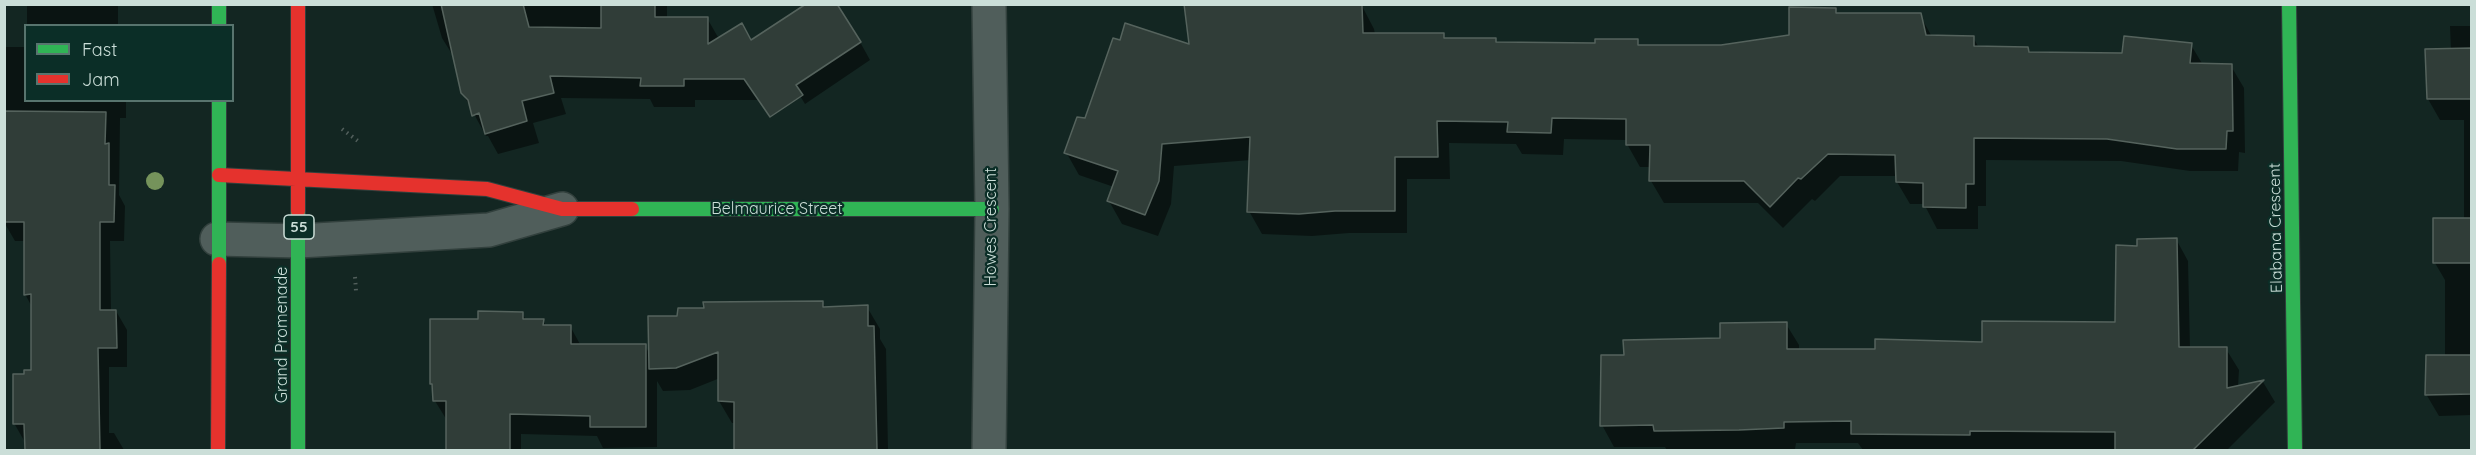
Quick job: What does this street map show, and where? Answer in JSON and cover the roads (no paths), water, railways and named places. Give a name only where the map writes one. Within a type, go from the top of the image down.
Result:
[{"type":"street","points":[[219,4],[219,24]]},
{"type":"street","name":"Grand Promenade","points":[[298,4],[298,450]]},
{"type":"street","name":"Howes Crescent","points":[[989,4],[992,209],[989,450]]},
{"type":"street","name":"Elabana Crescent","points":[[2289,4],[2295,450]]},
{"type":"street","points":[[218,450],[219,102]]},
{"type":"street","name":"Belmaurice Street","points":[[219,175],[487,189],[561,209],[992,209]]},
{"type":"street","name":"Belmaurice Street","points":[[218,239],[299,241],[489,230],[561,209]]}]
